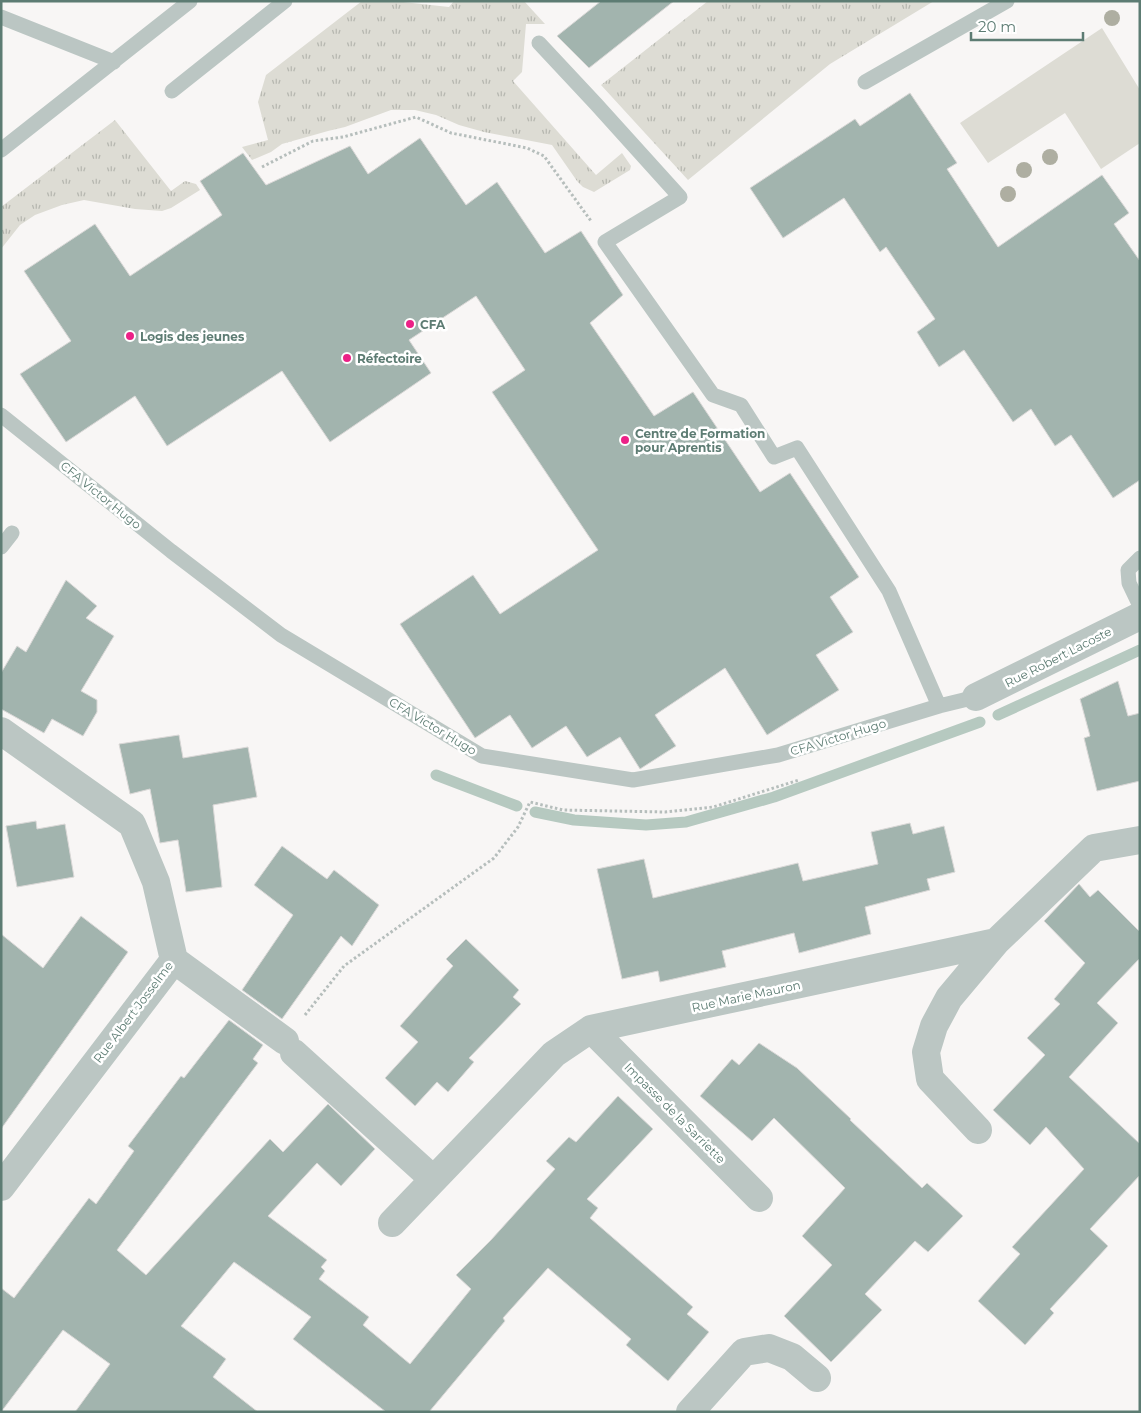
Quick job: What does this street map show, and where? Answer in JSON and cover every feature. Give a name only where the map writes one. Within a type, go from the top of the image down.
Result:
[{"type":"street","name":"Rue Robert Lacoste","points":[[976,697],[1140,616]]},
{"type":"street","name":"Rue Albert Josselme","points":[[1,731],[132,824],[156,882],[174,960],[1,1187]]},
{"type":"street","points":[[978,1130],[930,1079],[926,1052],[934,1026],[949,998],[996,942],[1094,848],[1140,840]]},
{"type":"street","name":"Rue Marie Mauron","points":[[392,1223],[554,1054],[591,1029],[996,942]]},
{"type":"street","points":[[174,960],[290,1047],[433,1179]]},
{"type":"street","name":"Impasse de la Sarriette","points":[[591,1029],[759,1198]]},
{"type":"street","points":[[690,1412],[744,1352],[769,1348],[792,1357],[817,1378]]},
{"type":"lane","points":[[5,143],[114,62],[190,1]]},
{"type":"lane","points":[[172,91],[285,1]]},
{"type":"lane","points":[[865,82],[1007,1]]},
{"type":"lane","points":[[1,17],[114,62]]},
{"type":"lane","points":[[539,43],[680,197],[605,242],[713,395],[741,405],[774,457],[797,448],[889,591],[939,706]]},
{"type":"lane","name":"CFA Victor Hugo","points":[[1,414],[149,533],[281,635],[482,756],[634,780],[778,755],[939,706],[976,697]]},
{"type":"lane","points":[[1,547],[12,533]]},
{"type":"lane","points":[[1140,558],[1128,570],[1129,583],[1140,606]]},
{"type":"path","points":[[262,167],[313,141],[343,137],[416,117],[451,133],[527,148],[544,156],[605,242]]},
{"type":"path","points":[[290,1047],[344,966],[494,858],[518,827],[530,802],[563,810],[665,812],[713,807],[802,779]]},
{"type":"green space","points":[[362,1],[394,1],[449,7],[454,1],[524,1],[545,24],[526,24],[522,72],[513,81],[596,175],[622,153],[631,166],[630,170],[594,192],[583,187],[577,181],[552,145],[484,132],[459,125],[436,115],[415,110],[391,110],[345,127],[282,144],[271,152],[252,160],[242,147],[268,140],[258,102],[266,75]]},
{"type":"green space","points":[[708,1],[934,1],[830,64],[688,180],[601,85]]},
{"type":"green space","points":[[1102,28],[1140,90],[1140,143],[1101,169],[1065,113],[988,163],[960,123]]},
{"type":"green space","points":[[115,120],[171,191],[185,181],[196,184],[200,190],[171,208],[162,211],[135,209],[84,200],[62,205],[35,215],[20,225],[1,249],[1,207]]},
{"type":"building","points":[[601,1],[674,1],[589,68],[557,36]]},
{"type":"building","points":[[910,93],[957,163],[947,169],[998,247],[1102,175],[1129,213],[1114,224],[1140,261],[1140,480],[1113,498],[1071,435],[1055,446],[1031,409],[1013,422],[964,350],[939,367],[917,332],[935,319],[886,247],[880,252],[844,198],[783,238],[750,188],[855,119],[860,126]]},
{"type":"building","name":"Centre de Formation pour Aprentis","points":[[420,138],[466,205],[497,182],[545,253],[581,231],[623,295],[590,323],[654,416],[693,392],[760,492],[790,473],[859,577],[830,597],[853,632],[816,655],[839,690],[767,735],[725,668],[655,715],[676,746],[640,769],[620,737],[587,757],[566,726],[532,748],[510,715],[475,738],[400,624],[473,575],[500,614],[598,550],[492,392],[525,370],[476,296],[409,340],[431,373],[330,442],[282,371],[167,446],[135,396],[66,442],[20,374],[71,341],[24,271],[95,224],[130,276],[222,215],[200,181],[243,153],[266,185],[350,146],[368,174]]},
{"type":"building","points":[[66,580],[97,606],[86,618],[114,636],[81,691],[97,700],[97,712],[83,736],[52,719],[44,733],[1,709],[1,673],[17,646],[26,652]]},
{"type":"building","points":[[1118,681],[1128,716],[1140,713],[1140,781],[1097,791],[1084,738],[1090,736],[1080,699]]},
{"type":"building","points":[[179,735],[183,758],[248,747],[257,797],[213,805],[222,887],[186,892],[178,840],[160,843],[150,789],[130,794],[119,744]]},
{"type":"building","points":[[36,821],[37,829],[65,824],[74,877],[17,887],[6,826]]},
{"type":"building","points":[[910,823],[913,834],[944,826],[955,872],[927,879],[930,890],[865,907],[871,934],[799,953],[794,933],[722,951],[726,967],[660,982],[658,971],[622,979],[597,869],[644,859],[653,898],[798,863],[803,881],[878,864],[871,832]]},
{"type":"building","points":[[282,846],[327,879],[334,870],[379,905],[352,946],[341,936],[282,1019],[242,990],[293,915],[254,885]]},
{"type":"building","points":[[1079,884],[1090,897],[1098,890],[1140,932],[1140,958],[1097,1003],[1118,1023],[1069,1077],[1140,1144],[1140,1175],[1090,1229],[1108,1246],[1050,1309],[1054,1313],[1025,1345],[978,1301],[1020,1254],[1012,1247],[1084,1169],[1046,1127],[1030,1145],[993,1110],[1045,1055],[1027,1038],[1060,1004],[1054,999],[1085,963],[1044,921]]},
{"type":"building","points":[[81,916],[128,952],[1,1129],[1,934],[43,968]]},
{"type":"building","points":[[466,939],[519,990],[513,997],[521,1004],[469,1058],[474,1062],[448,1092],[437,1082],[415,1106],[385,1078],[418,1042],[400,1026],[453,966],[446,959]]},
{"type":"building","points":[[229,1020],[263,1045],[253,1059],[258,1063],[117,1250],[146,1275],[270,1139],[283,1152],[328,1104],[375,1149],[341,1186],[317,1163],[268,1216],[327,1260],[321,1267],[325,1271],[319,1279],[369,1317],[363,1325],[410,1364],[471,1289],[456,1275],[491,1240],[555,1169],[546,1161],[569,1137],[576,1142],[618,1096],[653,1129],[587,1199],[598,1208],[590,1218],[693,1307],[687,1314],[709,1332],[668,1381],[626,1345],[631,1339],[548,1268],[503,1318],[505,1321],[429,1412],[386,1412],[293,1339],[311,1317],[234,1262],[181,1326],[226,1359],[213,1377],[258,1412],[75,1412],[110,1364],[63,1330],[1,1412],[1,1288],[14,1298],[89,1198],[96,1204],[134,1151],[128,1146],[181,1076],[184,1078]]},
{"type":"building","points":[[759,1043],[797,1068],[922,1188],[927,1183],[963,1216],[928,1252],[915,1241],[865,1294],[882,1310],[831,1362],[784,1316],[832,1265],[802,1236],[845,1188],[774,1118],[752,1141],[700,1096],[732,1059],[739,1065]]},
{"type":"waterway","points":[[998,715],[1140,650]]},
{"type":"waterway","points":[[535,812],[574,820],[646,825],[686,822],[774,797],[980,722]]},
{"type":"waterway","points":[[436,775],[517,806]]},
{"type":"place","name":"CFA","points":[[410,324]]},
{"type":"place","name":"Logis des jeunes","points":[[130,336]]},
{"type":"place","name":"Réfectoire","points":[[347,358]]},
{"type":"place","name":"Centre de Formation pour Aprentis","points":[[625,440]]}]
